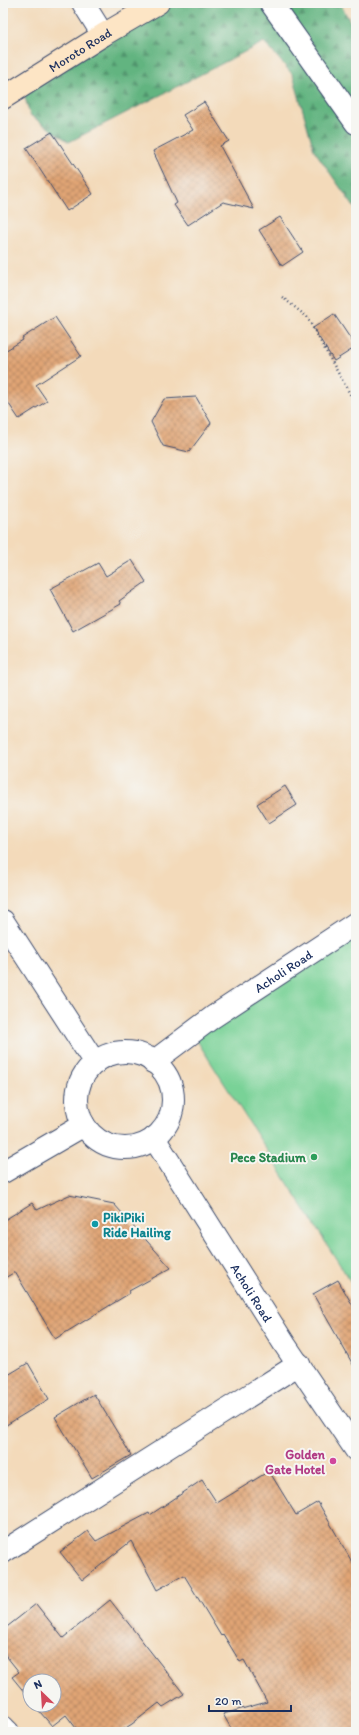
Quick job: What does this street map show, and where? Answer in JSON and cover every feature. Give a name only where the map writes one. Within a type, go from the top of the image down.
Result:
[{"type":"main road","name":"Moroto Road","points":[[3,98],[103,34],[158,3]]},
{"type":"street","points":[[83,3],[103,34]]},
{"type":"street","points":[[271,3],[356,123]]},
{"type":"street","points":[[3,920],[95,1063]]},
{"type":"street","name":"Acholi Road","points":[[153,1062],[213,1017],[356,923]]},
{"type":"street","points":[[118,1053],[130,1053],[142,1056],[153,1062],[162,1071],[169,1082],[172,1094],[172,1106],[169,1118],[163,1129],[154,1138],[143,1144],[130,1148],[116,1147],[103,1143],[92,1136],[84,1125],[78,1109],[77,1092],[87,1071],[95,1063],[118,1053]]},
{"type":"street","points":[[3,1172],[84,1125]]},
{"type":"street","name":"Acholi Road","points":[[154,1138],[299,1364],[355,1448]]},
{"type":"street","points":[[3,1552],[299,1364]]},
{"type":"street","points":[[3,1727],[8,1732]]},
{"type":"path","points":[[282,296],[307,317],[356,405]]},
{"type":"green space","points":[[165,3],[340,3],[356,33],[356,210],[314,150],[293,75],[264,42],[69,142],[30,115],[20,81]]},
{"type":"green space","name":"Pece Stadium","points":[[356,921],[356,1290],[187,1025]]},
{"type":"building","points":[[204,102],[229,141],[220,146],[254,209],[223,202],[188,225],[174,205],[177,203],[153,151],[193,130],[183,115]]},
{"type":"building","points":[[52,132],[93,194],[67,211],[26,148]]},
{"type":"building","points":[[280,217],[303,252],[282,266],[259,230]]},
{"type":"building","points":[[334,314],[356,347],[334,361],[313,328]]},
{"type":"building","points":[[55,317],[81,356],[36,385],[47,401],[19,419],[3,395],[3,352],[23,340],[22,338]]},
{"type":"building","points":[[196,397],[211,423],[189,452],[163,446],[151,422],[164,399]]},
{"type":"building","points":[[132,560],[146,582],[119,601],[121,604],[73,631],[50,589],[98,563],[106,576]]},
{"type":"building","points":[[285,786],[297,805],[269,823],[257,804]]},
{"type":"building","points":[[69,1195],[114,1204],[171,1268],[129,1291],[130,1293],[55,1339],[15,1272],[3,1279],[3,1221],[32,1203],[37,1210]]},
{"type":"building","points":[[338,1280],[356,1311],[356,1370],[313,1294]]},
{"type":"building","points":[[28,1363],[49,1399],[3,1427],[3,1378]]},
{"type":"building","points":[[94,1394],[131,1455],[92,1478],[55,1417]]},
{"type":"building","points":[[269,1471],[296,1515],[318,1502],[356,1569],[356,1732],[233,1732],[223,1714],[267,1702],[244,1660],[240,1662],[223,1634],[221,1636],[184,1575],[157,1590],[131,1541],[82,1580],[60,1552],[88,1531],[96,1541],[149,1513],[150,1515],[202,1480],[217,1503]]},
{"type":"building","points":[[110,1600],[184,1694],[163,1707],[159,1703],[119,1732],[79,1732],[66,1715],[52,1726],[41,1713],[62,1713],[62,1673],[22,1673],[22,1689],[12,1677],[19,1672],[3,1652],[3,1630],[36,1604],[63,1638]]},
{"type":"place","name":"Pece Stadium","points":[[314,1157]]},
{"type":"place","name":"PikiPiki Ride Hailing","points":[[95,1224]]},
{"type":"place","name":"Golden Gate Hotel","points":[[333,1461]]}]
